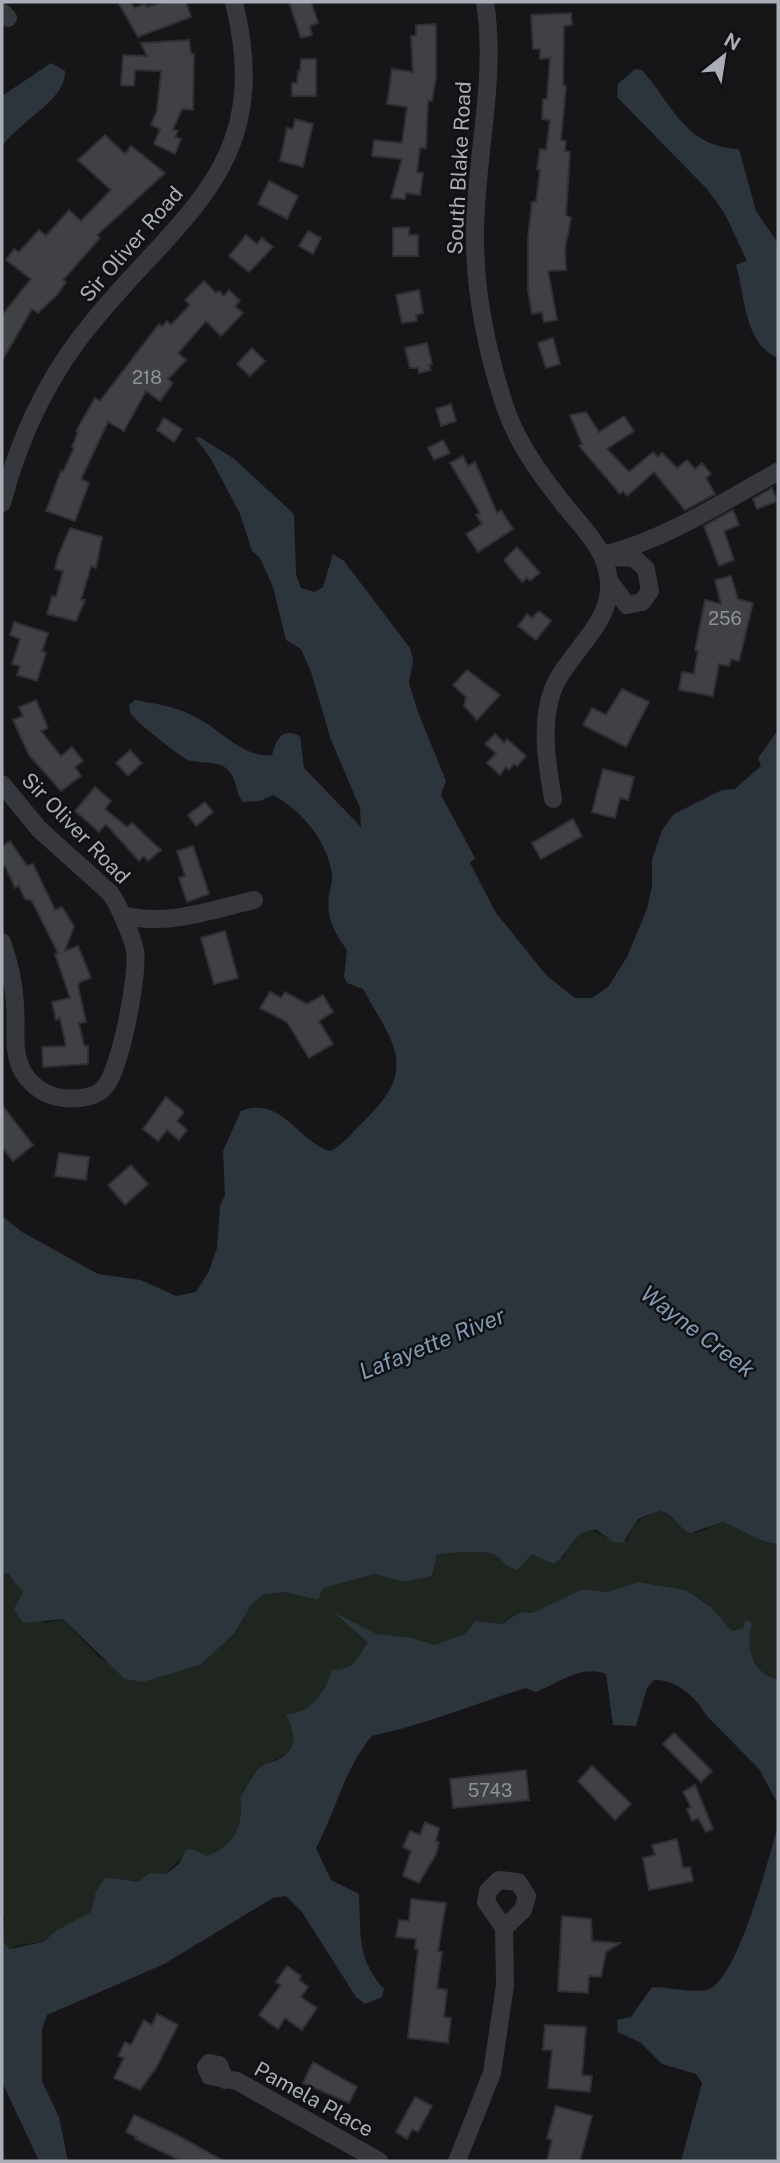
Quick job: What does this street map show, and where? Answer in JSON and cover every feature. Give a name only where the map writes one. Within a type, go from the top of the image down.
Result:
[{"type":"street","name":"Sir Oliver Road","points":[[2,503],[29,420],[73,348],[95,318],[173,236],[224,163],[234,141],[242,98],[242,50],[234,2]]},
{"type":"street","name":"South Blake Road","points":[[485,2],[488,38],[475,229],[477,281],[483,330],[492,366],[519,439],[536,467],[603,555],[609,581],[603,611],[563,670],[548,707],[548,766],[553,799]]},
{"type":"street","points":[[603,555],[668,532],[777,472]]},
{"type":"street","points":[[603,555],[634,558],[646,569],[650,591],[642,602],[627,605],[609,581]]},
{"type":"street","name":"Sir Oliver Road","points":[[2,784],[39,829],[110,893],[123,915],[136,953],[135,964],[120,1055],[106,1088],[97,1094],[76,1098],[48,1094],[22,1071],[16,1057],[13,984],[2,942]]},
{"type":"street","points":[[123,915],[141,920],[160,920],[254,900]]},
{"type":"street","points":[[457,2161],[492,2073],[505,1985],[505,1928]]},
{"type":"street","name":"Pamela Place","points":[[225,2080],[237,2081],[379,2161]]},
{"type":"shaded area","points":[[659,1511],[677,1519],[685,1531],[697,1533],[723,1522],[757,1538],[778,1544],[778,1679],[769,1676],[756,1664],[745,1620],[743,1628],[732,1631],[712,1608],[686,1590],[638,1582],[608,1592],[583,1589],[532,1613],[522,1612],[512,1616],[503,1624],[475,1621],[466,1633],[435,1645],[411,1638],[377,1634],[338,1614],[367,1641],[354,1663],[345,1669],[332,1671],[318,1700],[298,1714],[294,1742],[288,1753],[262,1766],[240,1798],[238,1826],[224,1847],[207,1856],[192,1849],[165,1874],[150,1873],[138,1882],[105,1877],[96,1891],[92,1912],[57,1930],[43,1942],[18,1945],[10,1949],[2,1940],[5,1918],[2,1916],[2,1573],[19,1586],[36,1620],[46,1623],[63,1619],[100,1658],[143,1682],[200,1665],[234,1634],[251,1605],[263,1595],[284,1592],[318,1600],[322,1587],[375,1574],[404,1582],[432,1576],[437,1555],[448,1553],[489,1553],[517,1570],[532,1554],[564,1557],[573,1539],[584,1532],[596,1533],[613,1542],[628,1540],[632,1528],[639,1521]]},
{"type":"water","points":[[51,63],[65,71],[58,92],[2,147],[2,96]]},
{"type":"water","points":[[635,69],[642,70],[672,110],[693,132],[705,141],[739,149],[756,211],[778,243],[778,358],[758,342],[752,331],[736,265],[747,261],[725,214],[707,189],[617,97],[618,84]]},
{"type":"water","points":[[199,437],[233,458],[294,514],[296,575],[301,588],[314,592],[323,587],[333,554],[344,561],[410,648],[413,660],[409,683],[446,781],[441,795],[475,858],[470,863],[496,913],[547,976],[575,998],[592,998],[608,987],[627,957],[647,909],[652,886],[652,860],[662,830],[674,814],[722,790],[735,789],[761,766],[758,758],[778,730],[778,1544],[757,1538],[723,1522],[690,1533],[669,1515],[659,1511],[638,1519],[623,1543],[613,1542],[597,1530],[582,1533],[554,1564],[532,1554],[517,1570],[489,1553],[437,1555],[432,1576],[404,1582],[375,1574],[323,1588],[318,1600],[284,1592],[263,1595],[251,1605],[234,1634],[200,1665],[143,1682],[125,1679],[63,1619],[23,1623],[14,1609],[23,1592],[9,1575],[2,1573],[2,1216],[22,1232],[98,1274],[141,1280],[176,1296],[196,1292],[209,1271],[217,1248],[220,1206],[225,1195],[223,1151],[241,1111],[268,1109],[288,1121],[318,1146],[330,1151],[344,1141],[382,1101],[392,1085],[396,1070],[396,1055],[384,1025],[363,989],[347,983],[344,977],[347,950],[330,918],[332,877],[329,862],[312,828],[293,809],[273,795],[260,801],[243,802],[226,768],[184,758],[135,719],[130,711],[129,705],[135,700],[176,709],[208,724],[242,748],[261,755],[272,755],[278,740],[284,734],[300,736],[304,768],[361,827],[360,808],[331,740],[311,672],[301,649],[286,640],[273,587],[260,558],[252,551],[240,514],[210,457],[195,438]]},
{"type":"water","points":[[638,1582],[686,1590],[712,1608],[732,1631],[743,1628],[745,1620],[752,1623],[749,1641],[753,1658],[762,1671],[778,1679],[778,1804],[759,1769],[706,1715],[697,1702],[684,1690],[662,1680],[654,1680],[647,1688],[636,1726],[613,1725],[606,1674],[588,1671],[570,1676],[536,1692],[526,1688],[372,1736],[347,1776],[316,1848],[331,1880],[359,1894],[360,1933],[364,1956],[384,1989],[382,1997],[365,2004],[356,1997],[302,1912],[286,1896],[273,1898],[164,1964],[47,2015],[42,2029],[42,2081],[59,2117],[68,2161],[39,2161],[2,2082],[2,1940],[10,1949],[43,1942],[57,1930],[91,1912],[96,1891],[105,1877],[138,1882],[150,1873],[166,1874],[179,1864],[186,1850],[192,1849],[207,1856],[224,1847],[235,1834],[240,1817],[240,1798],[253,1777],[262,1766],[284,1756],[292,1746],[293,1734],[286,1714],[310,1706],[321,1694],[332,1670],[350,1666],[367,1642],[334,1612],[377,1634],[412,1638],[435,1645],[466,1633],[475,1621],[503,1624],[522,1612],[532,1613],[583,1589],[608,1592]]},
{"type":"water","points":[[778,1826],[778,2161],[681,2161],[702,2083],[696,2074],[662,2064],[641,2043],[618,2032],[617,2020],[631,2017],[652,1987],[700,1991],[718,1983],[740,1944]]},
{"type":"building","points":[[118,2],[130,2],[135,8],[162,2],[186,2],[191,17],[138,37]]},
{"type":"building","points":[[289,2],[311,2],[318,23],[310,26],[312,35],[301,38]]},
{"type":"building","points":[[571,13],[572,25],[564,26],[563,85],[566,86],[561,140],[566,141],[565,151],[570,152],[566,215],[571,218],[565,249],[566,270],[548,271],[557,320],[544,322],[542,312],[532,314],[528,290],[528,238],[532,202],[536,202],[540,149],[546,150],[550,120],[542,119],[543,99],[547,99],[550,58],[540,59],[540,49],[533,49],[531,15]]},
{"type":"building","points":[[436,24],[436,77],[432,101],[428,100],[426,148],[420,148],[417,172],[423,173],[420,195],[406,193],[405,199],[391,198],[402,159],[372,156],[374,140],[402,143],[407,107],[387,104],[392,69],[413,72],[411,36],[416,36],[416,25]]},
{"type":"building","points":[[189,40],[191,54],[194,54],[193,110],[182,109],[173,129],[178,131],[175,137],[181,139],[175,154],[154,144],[160,129],[151,125],[157,111],[161,71],[135,70],[134,86],[121,85],[123,55],[147,56],[141,43]]},
{"type":"building","points":[[301,59],[316,59],[316,96],[292,96],[292,83],[297,83]]},
{"type":"building","points":[[295,119],[313,124],[303,167],[280,161],[287,128],[293,129]]},
{"type":"building","points":[[105,135],[125,154],[131,146],[165,173],[97,235],[100,238],[63,280],[66,282],[57,295],[38,313],[32,309],[2,361],[2,315],[31,279],[6,260],[14,249],[19,252],[39,230],[46,236],[69,210],[81,221],[111,190],[78,160]]},
{"type":"building","points":[[269,181],[298,196],[287,219],[258,204]]},
{"type":"building","points":[[409,227],[409,235],[418,235],[418,256],[393,256],[393,228]]},
{"type":"building","points":[[308,231],[321,238],[313,254],[299,246]]},
{"type":"building","points":[[246,235],[257,244],[262,238],[273,247],[249,272],[229,256]]},
{"type":"building","points":[[204,281],[216,293],[219,291],[224,296],[229,290],[240,301],[235,306],[243,313],[221,336],[206,321],[178,353],[186,360],[168,379],[173,383],[160,401],[146,391],[124,431],[108,422],[81,479],[89,483],[75,521],[46,511],[61,471],[63,472],[74,448],[72,447],[78,432],[76,431],[95,398],[100,401],[159,324],[162,327],[167,321],[171,325],[190,305],[185,300]]},
{"type":"building","points":[[419,290],[423,313],[416,315],[417,321],[402,323],[396,295]]},
{"type":"building","points":[[553,338],[560,364],[546,368],[538,343]]},
{"type":"building","points":[[427,343],[431,370],[419,373],[418,368],[410,368],[405,348]]},
{"type":"building","points":[[252,348],[265,361],[250,376],[237,364]]},
{"type":"building","points":[[451,404],[456,421],[441,426],[436,409]]},
{"type":"building","points":[[586,412],[599,432],[624,416],[634,431],[607,449],[629,472],[653,452],[658,457],[662,453],[677,468],[687,460],[695,469],[702,463],[711,474],[706,478],[715,494],[685,510],[654,472],[627,496],[623,491],[620,494],[579,446],[582,444],[570,415]]},
{"type":"building","points":[[164,418],[182,429],[174,442],[157,430]]},
{"type":"building","points":[[443,440],[450,453],[434,460],[428,448]]},
{"type":"building","points":[[463,456],[468,466],[475,462],[497,513],[501,510],[513,529],[478,552],[466,534],[482,524],[476,515],[480,513],[450,463]]},
{"type":"building","points":[[772,488],[777,501],[757,509],[753,499]]},
{"type":"building","points":[[733,510],[739,525],[724,531],[734,560],[719,566],[704,526]]},
{"type":"building","points":[[70,528],[102,537],[96,568],[91,566],[81,600],[85,600],[76,621],[47,614],[52,596],[56,597],[63,571],[55,569],[58,556]]},
{"type":"building","points":[[517,547],[540,573],[530,581],[527,578],[522,582],[504,560]]},
{"type":"building","points":[[731,576],[738,599],[753,603],[739,661],[731,659],[729,666],[719,664],[713,696],[679,690],[682,672],[694,674],[698,651],[695,650],[705,600],[721,604],[715,580]]},
{"type":"building","points":[[539,611],[551,621],[536,640],[518,626],[527,614],[532,618]]},
{"type":"building","points":[[14,622],[48,633],[42,651],[46,653],[37,681],[17,675],[20,666],[12,664],[20,639],[10,635]]},
{"type":"building","points":[[467,670],[500,695],[477,720],[464,706],[466,697],[453,685]]},
{"type":"building","points":[[622,689],[649,702],[626,747],[583,725],[592,708],[606,715]]},
{"type":"building","points":[[36,700],[48,728],[41,731],[61,756],[72,747],[83,761],[75,767],[81,776],[61,791],[29,755],[13,720],[23,716],[19,707]]},
{"type":"building","points":[[495,734],[504,743],[507,739],[526,756],[517,766],[514,764],[509,770],[506,767],[500,775],[487,763],[496,753],[485,744]]},
{"type":"building","points":[[130,750],[142,763],[128,776],[116,763]]},
{"type":"building","points":[[603,769],[634,777],[628,800],[620,798],[615,818],[592,812]]},
{"type":"building","points":[[95,787],[111,801],[105,809],[127,827],[132,823],[161,850],[148,861],[144,856],[139,861],[106,824],[99,832],[75,811]]},
{"type":"building","points":[[205,802],[213,812],[196,826],[188,815]]},
{"type":"building","points":[[573,819],[582,836],[541,859],[532,843]]},
{"type":"building","points":[[10,841],[27,866],[33,864],[55,910],[62,907],[74,926],[65,951],[78,946],[91,978],[80,982],[78,986],[86,1022],[79,1023],[84,1046],[88,1046],[88,1064],[43,1067],[42,1047],[66,1046],[60,1018],[56,1020],[52,1002],[70,998],[55,954],[58,953],[32,901],[25,899],[19,886],[15,888],[5,866],[2,868],[2,847]]},
{"type":"building","points":[[193,846],[209,894],[187,902],[179,878],[185,876],[177,851]]},
{"type":"building","points":[[225,931],[238,978],[214,984],[201,938]]},
{"type":"building","points":[[270,992],[281,998],[285,992],[307,1004],[323,995],[333,1012],[319,1021],[333,1044],[309,1058],[287,1022],[260,1008]]},
{"type":"building","points":[[166,1097],[184,1112],[177,1121],[187,1130],[179,1140],[167,1130],[158,1141],[143,1129]]},
{"type":"building","points":[[2,1105],[33,1145],[13,1161],[2,1147]]},
{"type":"building","points":[[59,1153],[89,1157],[86,1180],[55,1176]]},
{"type":"building","points":[[131,1165],[148,1184],[125,1205],[108,1185]]},
{"type":"building","points":[[674,1733],[712,1771],[701,1782],[663,1744]]},
{"type":"building","points":[[592,1766],[631,1804],[615,1820],[578,1781]]},
{"type":"building","points":[[526,1770],[529,1800],[453,1808],[450,1779]]},
{"type":"building","points":[[695,1785],[713,1829],[706,1832],[698,1818],[692,1821],[687,1809],[691,1807],[683,1792]]},
{"type":"building","points":[[425,1822],[439,1828],[436,1841],[439,1842],[436,1854],[419,1883],[403,1876],[411,1851],[403,1847],[410,1831],[420,1835]]},
{"type":"building","points":[[677,1839],[683,1868],[690,1867],[693,1881],[649,1890],[643,1858],[655,1855],[652,1845]]},
{"type":"building","points":[[411,1899],[446,1903],[438,1951],[442,1952],[437,1988],[447,1990],[444,2017],[451,2018],[448,2043],[408,2038],[418,1949],[415,1949],[416,1939],[396,1937],[399,1920],[409,1921]]},
{"type":"building","points":[[562,1916],[591,1919],[592,1941],[620,1943],[606,1952],[601,1977],[589,1976],[588,1993],[558,1991]]},
{"type":"building","points":[[287,1966],[301,1976],[299,1980],[308,1987],[301,1997],[317,2008],[302,2030],[285,2018],[278,2029],[259,2015],[281,1985],[276,1982]]},
{"type":"building","points":[[157,2014],[178,2025],[156,2068],[140,2090],[114,2078],[124,2058],[118,2056],[125,2042],[131,2045],[144,2020],[152,2025]]},
{"type":"building","points":[[545,2025],[586,2027],[582,2075],[592,2076],[590,2092],[548,2088],[552,2050],[543,2050]]},
{"type":"building","points":[[313,2062],[357,2087],[349,2103],[303,2083]]},
{"type":"building","points":[[415,2097],[432,2106],[418,2132],[412,2129],[407,2139],[396,2132]]},
{"type":"building","points":[[556,2106],[592,2116],[580,2161],[547,2161],[552,2140],[547,2138]]},
{"type":"building","points":[[134,2115],[224,2161],[181,2161],[135,2139],[137,2137],[126,2132]]},
{"type":"water label","name":"Wayne Creek","points":[[698,1331]]},
{"type":"water label","name":"Lafayette River","points":[[432,1343]]}]
